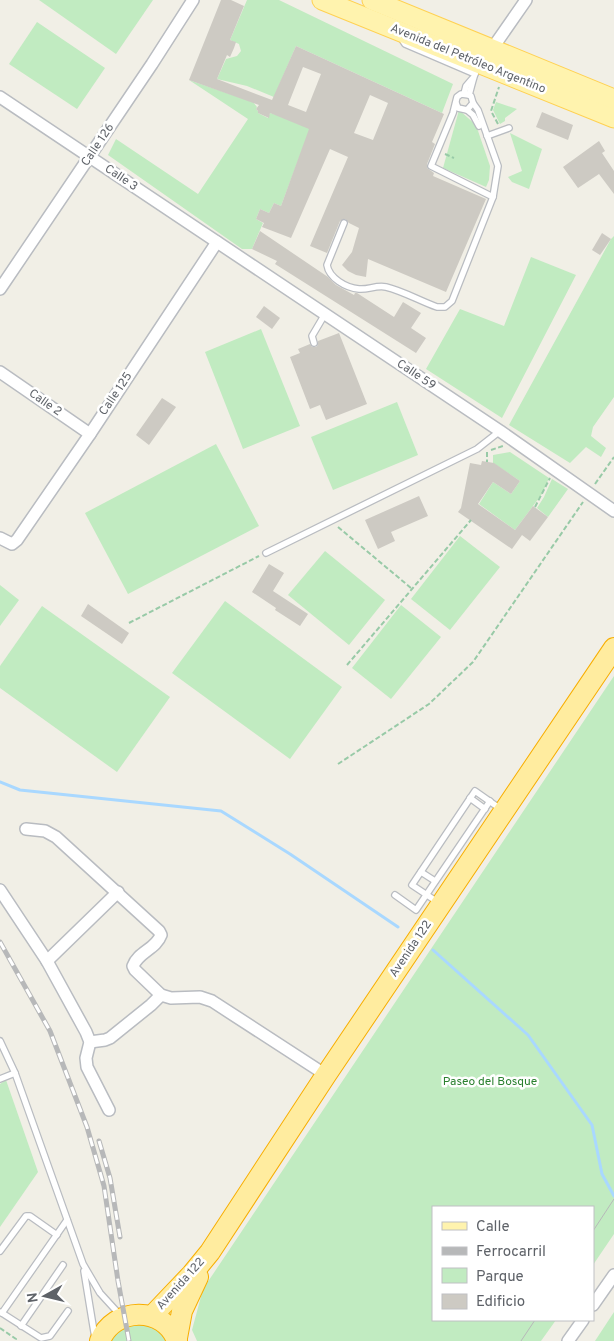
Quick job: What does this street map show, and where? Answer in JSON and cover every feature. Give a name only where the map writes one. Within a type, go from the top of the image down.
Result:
[{"type":"highway","name":"Avenida 122","points":[[152,1316],[210,1252],[326,1075],[493,807],[614,648]]},
{"type":"highway","name":"Avenida 122","points":[[177,1340],[178,1322],[182,1311],[210,1252]]},
{"type":"highway","points":[[100,1341],[103,1333],[111,1324],[122,1317],[134,1314],[152,1316],[162,1321],[177,1340]]},
{"type":"main road","name":"Avenida del Petróleo Argentino","points":[[322,0],[396,30],[475,72],[614,118]]},
{"type":"main road","name":"Avenida del Petróleo Argentino","points":[[372,0],[614,99]]},
{"type":"street","name":"Calle 126","points":[[0,289],[90,157],[193,0]]},
{"type":"street","points":[[492,49],[526,0]]},
{"type":"street","name":"Calle 3","points":[[0,97],[217,242]]},
{"type":"street","name":"Calle 59","points":[[217,242],[500,431],[614,511]]},
{"type":"street","name":"Calle 125","points":[[0,538],[12,544],[17,540],[90,434],[217,242]]},
{"type":"street","name":"Calle 2","points":[[0,372],[90,434]]},
{"type":"street","points":[[26,829],[45,831],[56,837],[159,930],[161,935],[159,941],[136,960],[133,966],[161,995],[171,998],[200,997],[212,1001],[326,1075]]},
{"type":"street","points":[[0,890],[47,961],[86,1032],[90,1042],[86,1058],[87,1067],[108,1110]]},
{"type":"street","points":[[47,961],[118,892]]},
{"type":"street","points":[[90,1042],[110,1038],[161,995]]},
{"type":"street","points":[[594,1304],[614,1275]]},
{"type":"street","points":[[568,1341],[582,1321]]},
{"type":"lane","points":[[475,72],[473,83],[466,94],[457,97],[431,166],[492,197]]},
{"type":"lane","points":[[344,223],[328,265],[328,272],[336,279],[347,286],[360,290],[374,286],[385,287],[437,307],[445,307],[452,301],[492,197],[498,166],[478,110],[472,99],[466,94]]},
{"type":"lane","points":[[456,103],[458,108],[467,110],[477,120],[495,166],[492,197]]},
{"type":"lane","points":[[467,110],[473,103]]},
{"type":"lane","points":[[487,136],[509,128]]},
{"type":"lane","points":[[314,343],[312,336],[325,314]]},
{"type":"lane","points":[[266,553],[477,449],[500,431]]},
{"type":"lane","points":[[470,798],[493,807],[435,882],[434,899],[412,885],[470,798]]},
{"type":"lane","points":[[421,872],[435,882]]},
{"type":"lane","points":[[395,895],[416,910],[434,899]]},
{"type":"lane","points":[[0,1041],[15,1073],[83,1264],[95,1341]]},
{"type":"lane","points":[[0,1080],[15,1073]]},
{"type":"lane","points":[[0,1251],[26,1216],[30,1216],[57,1235]]},
{"type":"lane","points":[[67,1220],[1,1313],[40,1338],[46,1338],[50,1336],[68,1311]]},
{"type":"lane","points":[[83,1264],[100,1292],[122,1317]]},
{"type":"lane","points":[[21,1326],[63,1265]]},
{"type":"path","points":[[498,91],[491,111],[500,131]]},
{"type":"path","points":[[442,153],[454,158]]},
{"type":"path","points":[[487,462],[487,451],[502,446]]},
{"type":"path","points":[[338,764],[429,704],[474,662],[614,457]]},
{"type":"path","points":[[535,507],[544,494],[547,483],[552,478]]},
{"type":"path","points":[[346,665],[470,520]]},
{"type":"path","points":[[330,521],[411,588]]},
{"type":"path","points":[[129,623],[266,553]]},
{"type":"path","points":[[0,1328],[16,1339],[15,1341]]},
{"type":"green space","points":[[39,0],[153,0],[116,54]]},
{"type":"green space","points":[[247,0],[279,0],[453,84],[442,113],[296,46],[274,97],[247,86],[217,79],[226,59],[237,56],[241,51],[239,44],[230,40]]},
{"type":"green space","points":[[37,22],[105,68],[77,109],[9,64]]},
{"type":"green space","points":[[189,80],[253,102],[257,107],[258,113],[268,118],[270,113],[311,126],[281,206],[274,203],[269,213],[260,209],[256,219],[263,223],[252,249],[242,249],[108,155],[116,139],[198,194],[248,119]]},
{"type":"green space","points":[[496,102],[517,109],[500,124],[493,110]]},
{"type":"green space","points":[[459,110],[476,125],[490,166],[489,180],[486,187],[443,168]]},
{"type":"green space","points":[[510,133],[542,149],[529,189],[512,182],[508,177],[522,171]]},
{"type":"green space","points":[[614,236],[614,397],[593,427],[591,436],[606,448],[601,457],[586,447],[570,463],[509,425]]},
{"type":"green space","points":[[531,257],[576,275],[502,418],[426,369],[460,309],[504,326]]},
{"type":"green space","points":[[261,329],[300,426],[243,449],[205,352]]},
{"type":"green space","points":[[397,402],[418,455],[333,490],[311,437]]},
{"type":"green space","points":[[216,444],[259,526],[128,594],[85,513]]},
{"type":"green space","points":[[510,452],[549,478],[542,494],[515,530],[479,504],[493,482],[511,494],[520,481],[493,463],[493,455]]},
{"type":"green space","points":[[552,479],[568,489],[548,517],[537,508]]},
{"type":"green space","points":[[460,536],[500,567],[450,630],[411,599]]},
{"type":"green space","points":[[325,551],[385,600],[349,645],[288,595]]},
{"type":"green space","points":[[0,585],[19,600],[0,626]]},
{"type":"green space","points":[[225,601],[342,687],[290,759],[172,673]]},
{"type":"green space","points":[[401,605],[441,637],[391,699],[352,668]]},
{"type":"green space","points":[[42,606],[170,697],[117,772],[0,688],[0,666]]},
{"type":"green space","name":"Paseo del Bosque","points":[[614,676],[614,1234],[594,1264],[594,1206],[432,1206],[432,1321],[555,1321],[541,1341],[197,1341],[192,1330],[203,1289]]},
{"type":"green space","points":[[6,1080],[38,1172],[0,1227],[0,1084]]},
{"type":"green space","points":[[614,1312],[614,1341],[595,1341]]},
{"type":"green space","points":[[142,1319],[173,1341],[107,1341],[117,1328]]},
{"type":"building","points":[[221,0],[231,0],[244,6],[230,40],[236,42],[234,48],[230,57],[227,55],[217,79],[272,100],[296,46],[444,114],[432,142],[435,144],[427,168],[434,173],[433,176],[486,199],[446,292],[368,259],[366,277],[348,271],[342,265],[352,252],[359,228],[345,219],[340,221],[327,253],[310,246],[348,157],[330,149],[291,238],[262,227],[264,223],[256,219],[260,209],[269,213],[274,203],[281,206],[309,129],[270,113],[269,118],[258,113],[256,109],[259,105],[189,80]],"holes":[[[303,67],[321,74],[306,112],[288,105]],[[370,95],[388,103],[373,140],[354,133]]]},
{"type":"building","points":[[542,112],[573,125],[568,140],[536,127]]},
{"type":"building","points":[[599,141],[605,151],[602,153],[614,171],[614,194],[599,174],[578,188],[563,167]]},
{"type":"building","points":[[260,231],[328,277],[336,285],[354,295],[357,293],[394,317],[403,302],[421,313],[411,328],[426,338],[416,353],[275,264],[277,261],[252,249]]},
{"type":"building","points":[[602,233],[611,239],[600,255],[592,250]]},
{"type":"building","points":[[264,306],[280,318],[272,329],[256,317]]},
{"type":"building","points":[[339,333],[367,404],[326,420],[320,405],[310,409],[290,357],[300,353],[298,349],[310,344],[312,347],[316,347],[318,341]]},
{"type":"building","points":[[162,398],[176,407],[149,445],[136,435]]},
{"type":"building","points":[[482,461],[494,463],[520,481],[511,494],[493,482],[478,504],[515,530],[533,506],[548,517],[530,541],[522,535],[512,549],[458,512],[461,508],[470,463],[481,465]]},
{"type":"building","points":[[419,496],[428,516],[391,532],[395,541],[378,549],[365,520]]},
{"type":"building","points":[[269,564],[284,573],[273,591],[308,614],[300,626],[252,592]]},
{"type":"building","points":[[88,604],[129,633],[122,644],[81,616]]},
{"type":"waterway","points":[[0,782],[20,790],[221,811],[290,854],[398,927]]},
{"type":"waterway","points":[[433,950],[528,1035],[592,1125],[602,1174],[614,1196]]},
{"type":"tram line","points":[[594,1229],[614,1199]]},
{"type":"tram line","points":[[521,1341],[534,1321]]},
{"type":"railway","points":[[0,942],[50,1031],[87,1127],[104,1186],[129,1341]]},
{"type":"railway","points":[[99,1141],[110,1178],[120,1237]]}]
